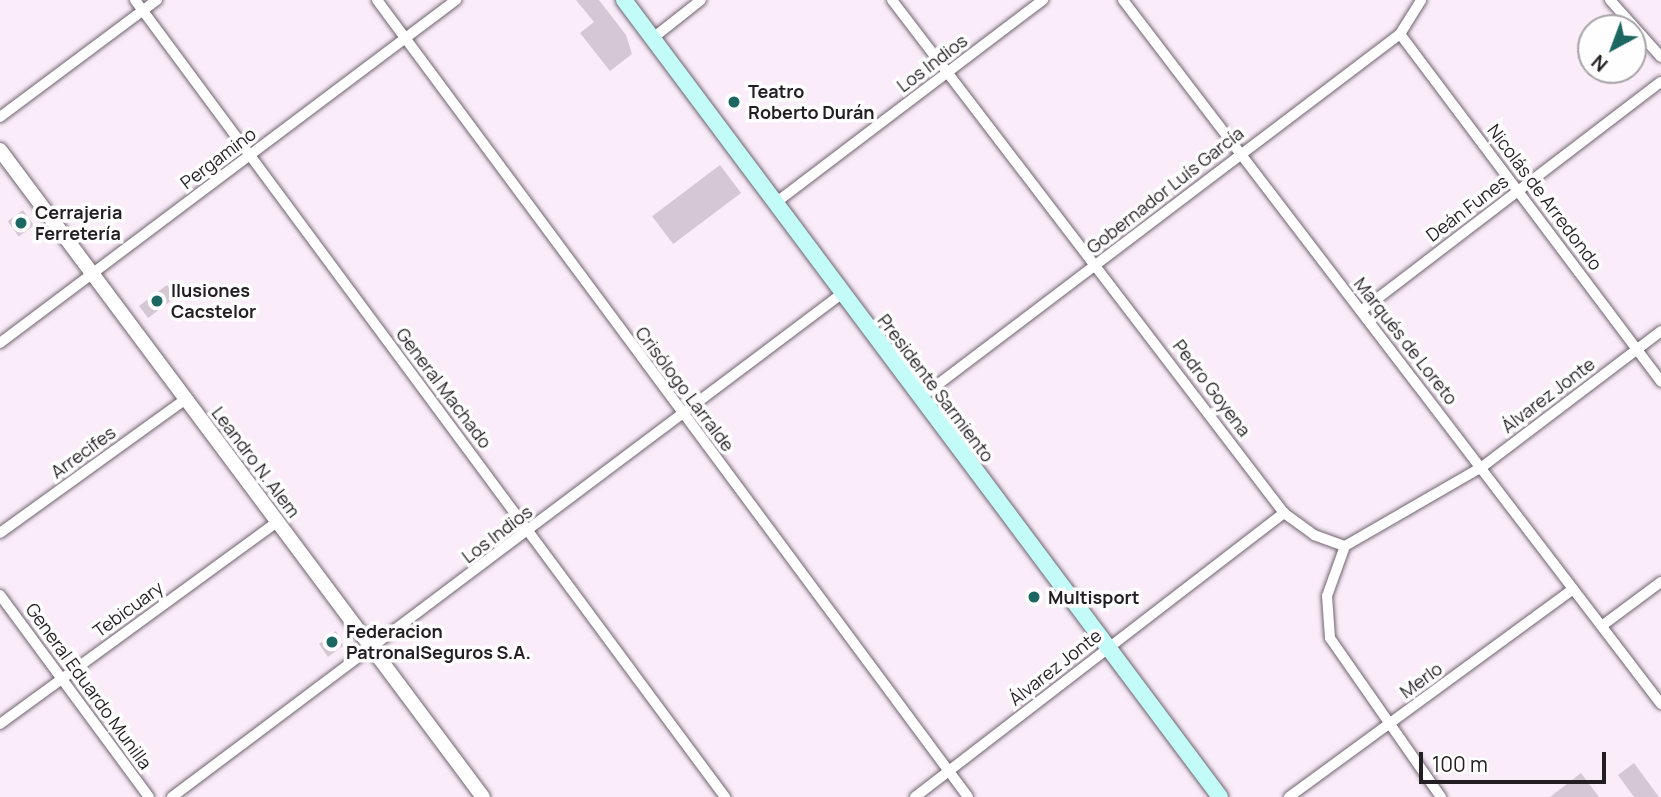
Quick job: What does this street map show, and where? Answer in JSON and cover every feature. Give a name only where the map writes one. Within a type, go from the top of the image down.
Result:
[{"type":"main road","name":"Presidente Sarmiento","points":[[624,0],[840,295],[1220,797]]},
{"type":"street","name":"General Machado","points":[[135,0],[724,797]]},
{"type":"street","points":[[0,117],[157,0]]},
{"type":"street","name":"Crisólogo Larralde","points":[[377,0],[681,415],[968,797]]},
{"type":"street","name":"Pergamino","points":[[0,343],[456,0]]},
{"type":"street","points":[[653,38],[701,0]]},
{"type":"street","name":"Pedro Goyena","points":[[892,0],[1097,264],[1284,513],[1314,535],[1345,546]]},
{"type":"street","name":"Los Indios","points":[[774,204],[1043,0]]},
{"type":"street","name":"Marqués de Loreto","points":[[1123,0],[1661,704]]},
{"type":"street","name":"Gobernador Luís García","points":[[920,398],[1400,34],[1420,0]]},
{"type":"street","points":[[1610,0],[1661,57]]},
{"type":"street","name":"Nicolás de Arredondo","points":[[1400,34],[1661,382]]},
{"type":"street","name":"Deán Funes","points":[[1362,311],[1661,82]]},
{"type":"street","name":"Leandro N. Alem","points":[[0,150],[483,797]]},
{"type":"street","name":"Los Indios","points":[[172,797],[529,533],[840,295]]},
{"type":"street","name":"Álvarez Jonte","points":[[1345,546],[1482,467],[1661,331]]},
{"type":"street","name":"Arrecifes","points":[[0,533],[186,400]]},
{"type":"street","name":"Álvarez Jonte","points":[[915,797],[1284,513]]},
{"type":"street","name":"Tebicuary","points":[[0,724],[277,522]]},
{"type":"street","points":[[1345,546],[1327,596],[1327,628],[1347,670],[1441,797]]},
{"type":"street","points":[[1602,625],[1661,582]]},
{"type":"street","name":"Merlo","points":[[1289,797],[1573,589]]},
{"type":"street","name":"General Eduardo Munilla","points":[[0,595],[149,797]]},
{"type":"building","points":[[576,0],[599,0],[626,35],[632,54],[610,71],[580,33],[594,22]]},
{"type":"building","points":[[720,165],[741,193],[673,244],[652,216]]},
{"type":"building","name":"Cerrajeria Ferretería","points":[[23,210],[34,225],[19,237],[8,221]]},
{"type":"building","name":"Ilusiones Cacstelor","points":[[167,285],[176,297],[148,318],[139,306]]},
{"type":"building","name":"Federacion PatronalSeguros S.A.","points":[[336,631],[343,646],[328,657],[319,644]]},
{"type":"building","points":[[1634,763],[1659,797],[1634,797],[1618,775]]},
{"type":"building","points":[[1581,773],[1599,797],[1550,797]]},
{"type":"place","name":"Teatro Roberto Durán","points":[[734,102]]},
{"type":"place","name":"Cerrajeria Ferretería","points":[[21,223]]},
{"type":"place","name":"Ilusiones Cacstelor","points":[[157,301]]},
{"type":"place","name":"Multisport","points":[[1034,597]]},
{"type":"place","name":"Federacion PatronalSeguros S.A.","points":[[332,642]]}]
